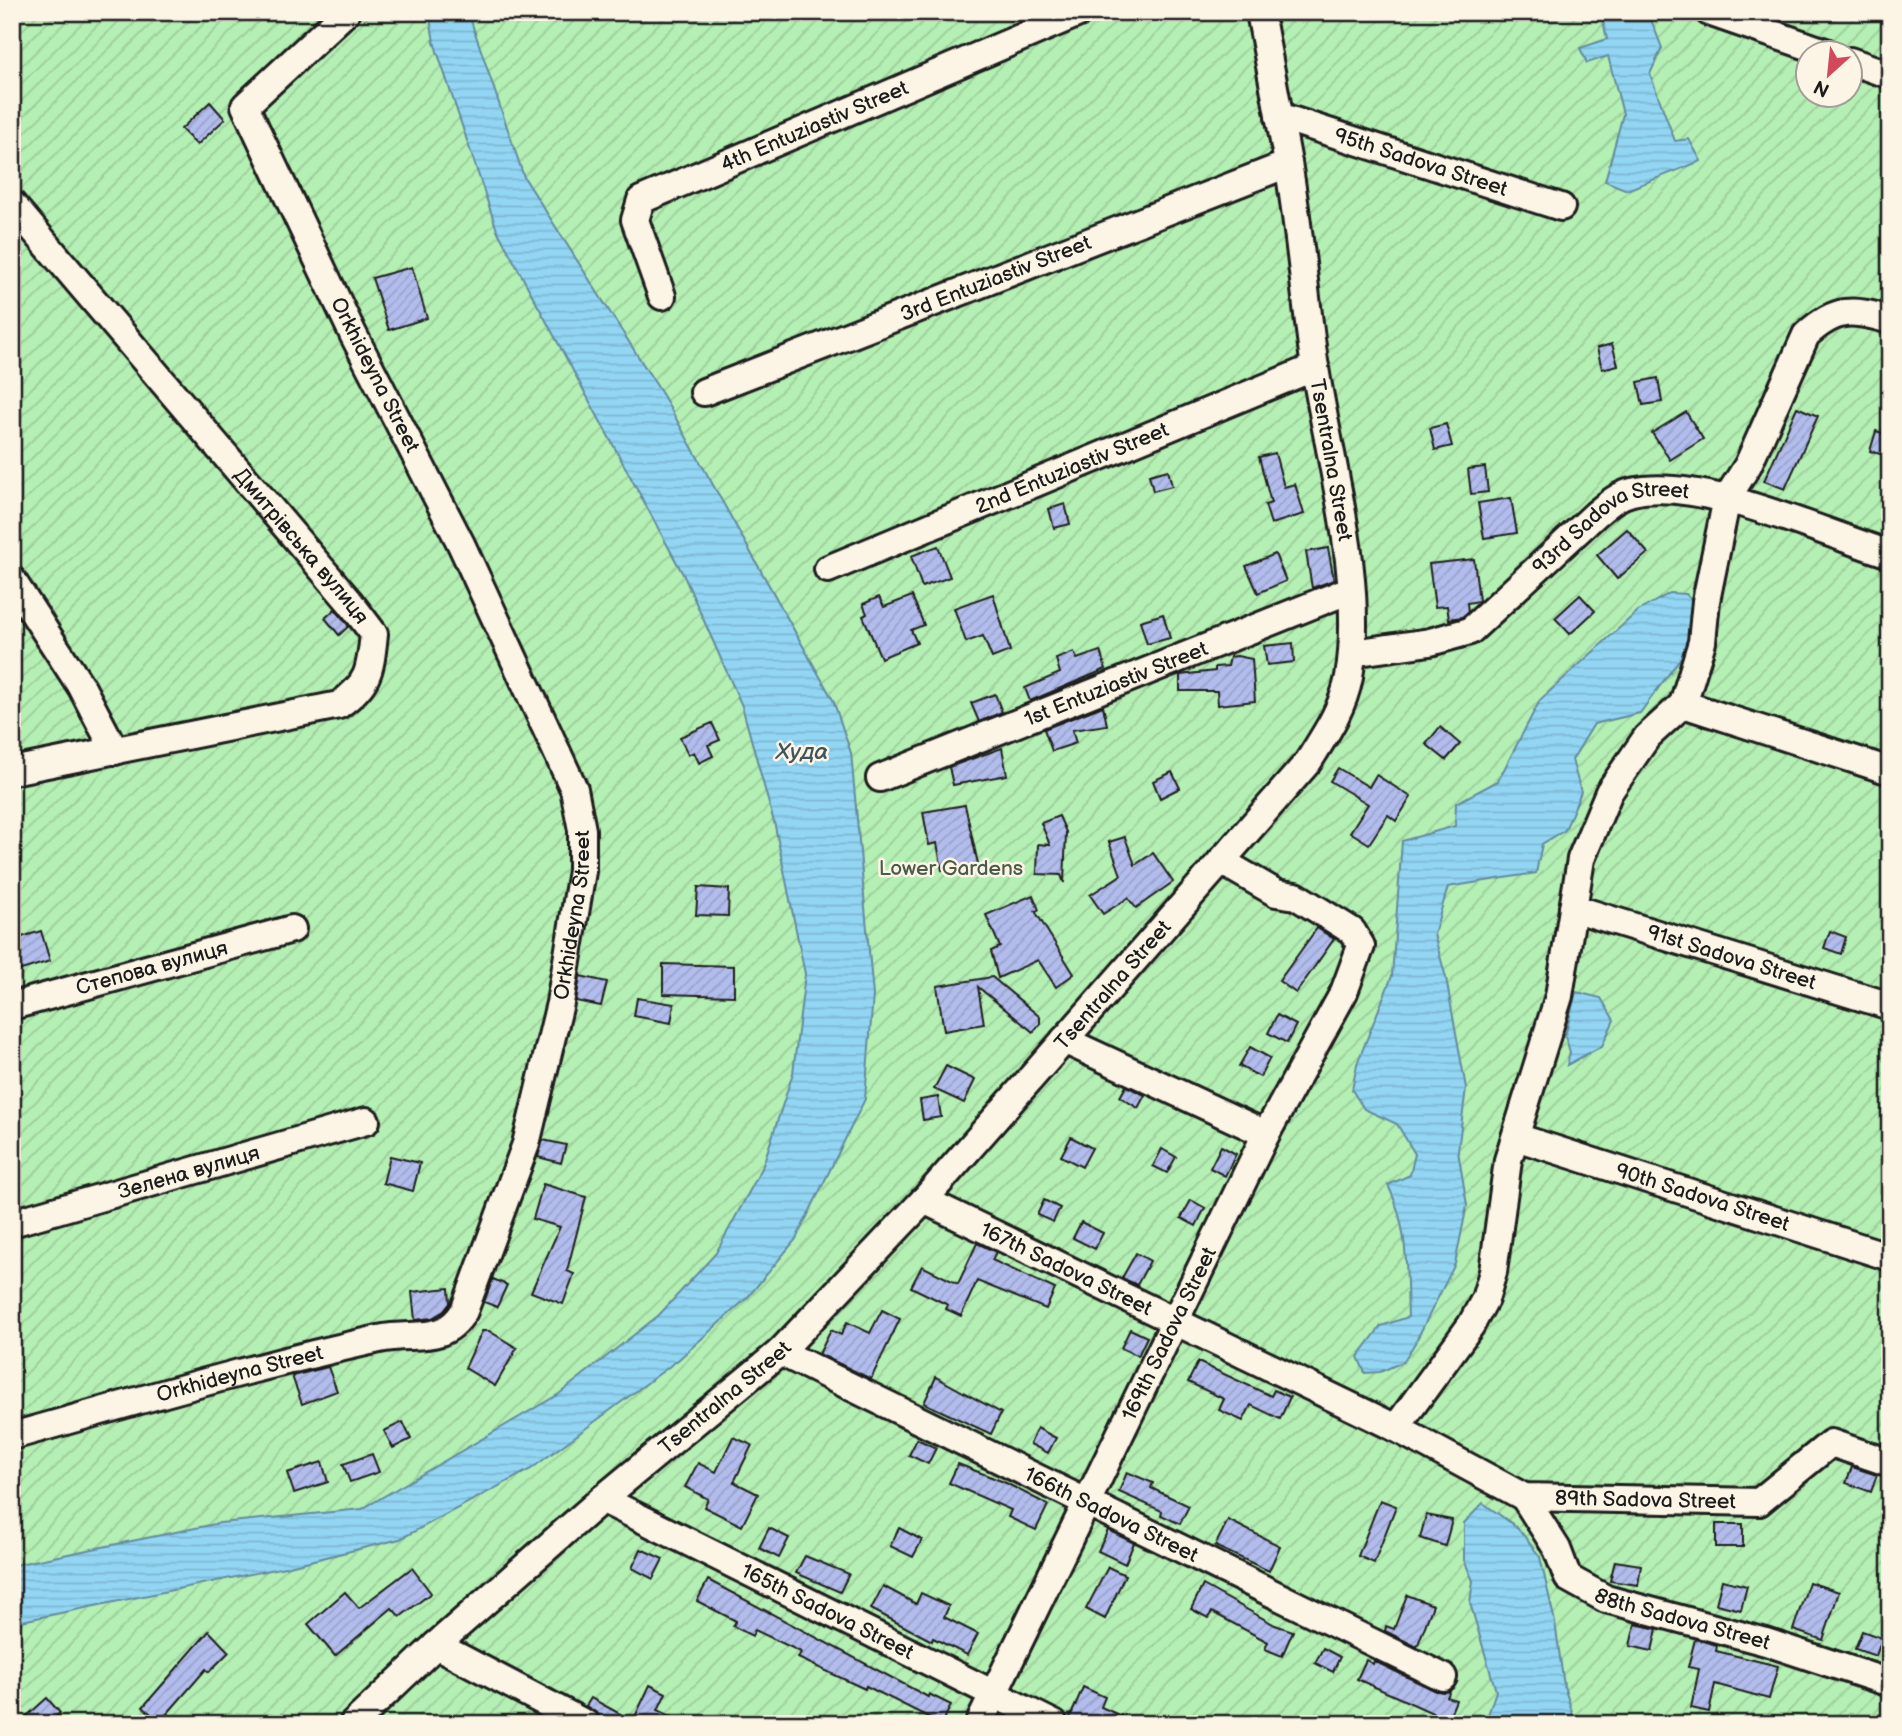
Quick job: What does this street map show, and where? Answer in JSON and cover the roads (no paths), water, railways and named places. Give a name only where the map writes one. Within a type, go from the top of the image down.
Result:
[{"type":"street","name":"Orkhideyna Street","points":[[12,1436],[309,1354],[388,1337],[445,1333],[456,1325],[464,1311],[526,1144],[560,1003],[582,871],[582,830],[574,789],[461,544],[353,334],[245,106],[346,12]]},
{"type":"street","name":"4th Entuziastiv Street","points":[[662,296],[635,220],[641,200],[1081,12]]},
{"type":"street","name":"Tsentralna Street","points":[[353,1724],[436,1646],[602,1499],[780,1352],[924,1200],[1308,762],[1327,733],[1340,706],[1352,653],[1349,558],[1315,367],[1288,164],[1260,12]]},
{"type":"street","points":[[1709,12],[1794,41]]},
{"type":"street","points":[[1864,66],[1890,75]]},
{"type":"street","name":"95th Sadova Street","points":[[1279,116],[1560,207]]},
{"type":"street","name":"3rd Entuziastiv Street","points":[[704,392],[1288,164]]},
{"type":"street","name":"Дмитрівська вулиця","points":[[12,204],[349,601],[374,634],[370,674],[355,694],[339,705],[12,771]]},
{"type":"street","points":[[1396,1428],[1471,1325],[1485,1299],[1493,1272],[1508,1160],[1559,996],[1581,859],[1609,792],[1647,737],[1683,704],[1702,642],[1706,601],[1727,498],[1753,455],[1806,335],[1821,321],[1839,313],[1859,311],[1890,320]]},
{"type":"street","name":"2nd Entuziastiv Street","points":[[828,569],[1315,367]]},
{"type":"street","name":"93rd Sadova Street","points":[[1352,653],[1430,642],[1470,631],[1604,507],[1629,492],[1649,489],[1727,498],[1890,554]]},
{"type":"street","points":[[12,580],[82,688],[115,751]]},
{"type":"street","name":"1st Entuziastiv Street","points":[[880,778],[1350,590]]},
{"type":"street","points":[[1683,704],[1890,771]]},
{"type":"street","name":"169th Sadova Street","points":[[979,1724],[1266,1134],[1344,992],[1361,946],[1352,931],[1296,896],[1276,892],[1221,861]]},
{"type":"street","name":"91st Sadova Street","points":[[1573,908],[1890,1006]]},
{"type":"street","name":"Степова вулиця","points":[[12,1006],[292,929]]},
{"type":"street","points":[[1064,1040],[1266,1134]]},
{"type":"street","name":"Зелена вулиця","points":[[12,1223],[366,1121]]},
{"type":"street","name":"90th Sadova Street","points":[[1516,1137],[1890,1257]]},
{"type":"street","name":"167th Sadova Street","points":[[924,1200],[1396,1428]]},
{"type":"street","name":"166th Sadova Street","points":[[780,1352],[1443,1677]]},
{"type":"street","name":"89th Sadova Street","points":[[1396,1428],[1524,1497],[1759,1502],[1831,1443],[1890,1463]]},
{"type":"street","name":"88th Sadova Street","points":[[1524,1497],[1557,1549],[1568,1578],[1605,1599],[1766,1642],[1890,1684]]},
{"type":"street","name":"165th Sadova Street","points":[[602,1499],[1054,1724]]},
{"type":"street","points":[[436,1646],[586,1724]]},
{"type":"water","name":"Худа","points":[[429,12],[468,12],[524,177],[664,397],[833,700],[851,753],[873,995],[865,1099],[796,1239],[748,1297],[678,1360],[531,1469],[400,1539],[285,1567],[12,1623],[12,1567],[19,1564],[220,1523],[362,1509],[559,1394],[659,1315],[716,1253],[762,1168],[793,1073],[805,974],[775,826],[742,706],[684,576],[497,230],[434,42]]},
{"type":"water","points":[[1601,12],[1648,12],[1662,48],[1650,74],[1675,141],[1689,139],[1701,161],[1627,190],[1605,181],[1623,114],[1608,56],[1587,63],[1580,48],[1607,39]]},
{"type":"water","points":[[1670,593],[1686,594],[1698,606],[1687,649],[1640,713],[1594,724],[1572,760],[1581,792],[1565,830],[1542,844],[1536,873],[1448,887],[1434,934],[1446,978],[1466,1088],[1458,1151],[1467,1205],[1455,1264],[1415,1343],[1403,1362],[1380,1372],[1365,1373],[1358,1357],[1381,1326],[1408,1317],[1403,1233],[1388,1185],[1410,1175],[1415,1154],[1397,1124],[1364,1109],[1352,1090],[1357,1064],[1392,976],[1402,841],[1455,826],[1456,803],[1498,781],[1540,700],[1638,611]]},
{"type":"water","points":[[1576,992],[1601,998],[1614,1020],[1602,1046],[1567,1065],[1570,1052],[1565,1036]]},
{"type":"water","points":[[1483,1503],[1518,1528],[1540,1557],[1555,1622],[1564,1686],[1576,1724],[1485,1724],[1496,1691],[1470,1603],[1473,1581],[1464,1560],[1464,1523]]},
{"type":"park label","name":"Lower Gardens","points":[[951,868]]}]
